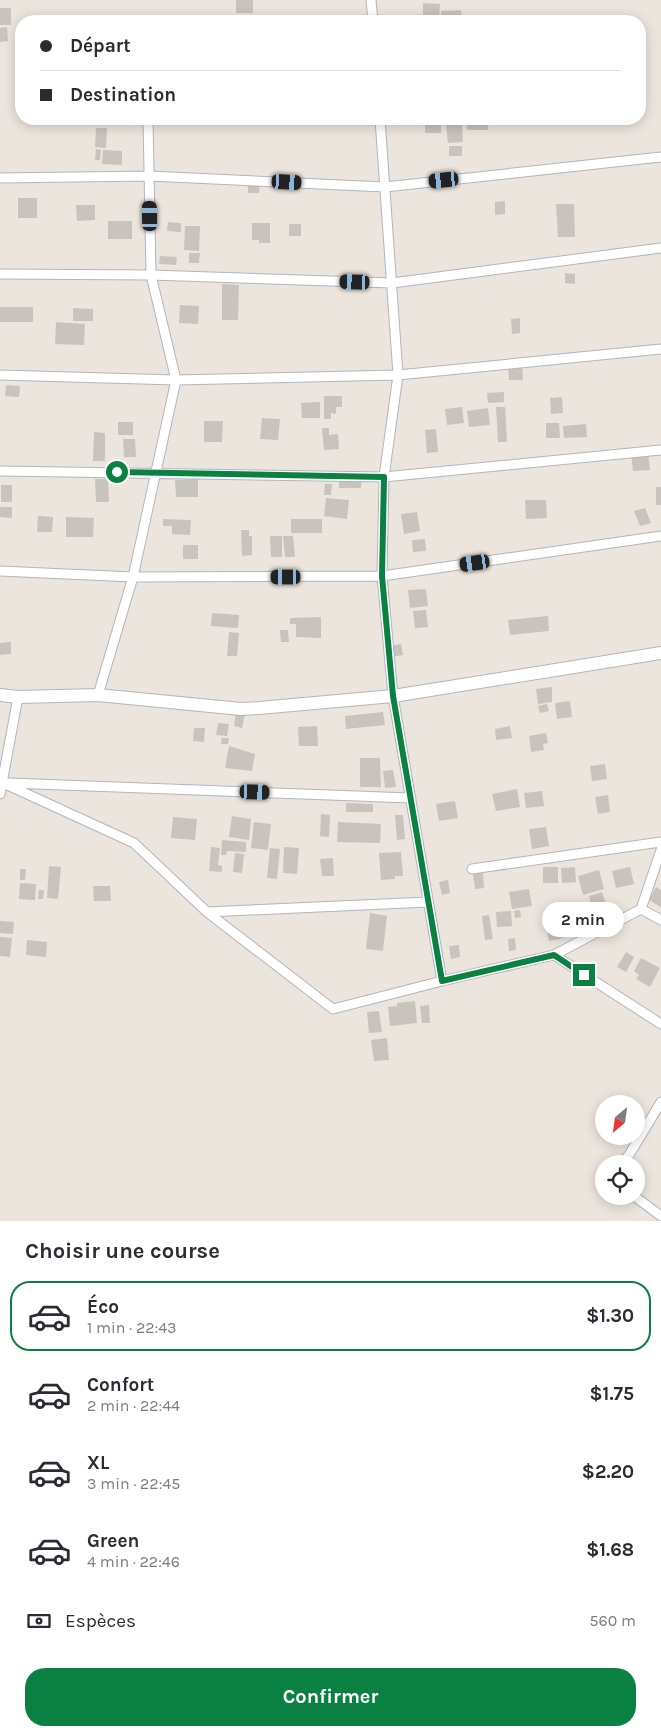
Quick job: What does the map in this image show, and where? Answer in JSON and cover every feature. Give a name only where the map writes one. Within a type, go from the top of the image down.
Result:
[{"type":"main road","points":[[0,695],[18,697],[98,695],[241,709],[393,696],[661,653]]},
{"type":"street","points":[[371,0],[372,15]]},
{"type":"street","points":[[98,695],[134,577],[176,380],[152,276],[148,125]]},
{"type":"street","points":[[380,125],[398,375],[384,477],[382,576],[393,696],[442,981]]},
{"type":"street","points":[[0,178],[149,176],[385,187],[661,157]]},
{"type":"street","points":[[0,274],[392,283],[661,248]]},
{"type":"street","points":[[0,375],[176,380],[398,375],[661,349]]},
{"type":"street","points":[[0,471],[384,477],[661,450]]},
{"type":"street","points":[[0,571],[134,577],[382,576],[661,536]]},
{"type":"street","points":[[0,794],[18,697]]},
{"type":"street","points":[[1,783],[411,798]]},
{"type":"street","points":[[1,783],[134,843],[207,912],[333,1009],[554,955],[641,909],[661,850]]},
{"type":"street","points":[[472,869],[661,842]]},
{"type":"street","points":[[207,912],[428,902]]},
{"type":"street","points":[[641,909],[661,920]]},
{"type":"street","points":[[554,955],[661,1024]]},
{"type":"street","points":[[629,1155],[661,1102]]},
{"type":"street","points":[[645,1204],[661,1216]]},
{"type":"building","points":[[236,0],[253,0],[253,13],[236,13]]},
{"type":"building","points":[[423,3],[440,4],[439,15],[423,15]]},
{"type":"building","points":[[0,8],[11,8],[11,25],[0,25]]},
{"type":"building","points":[[461,10],[462,15],[441,15],[441,11]]},
{"type":"building","points":[[7,27],[8,41],[0,42],[0,28]]},
{"type":"building","points":[[425,125],[441,125],[441,133],[425,133]]},
{"type":"building","points":[[446,125],[462,125],[463,142],[448,143]]},
{"type":"building","points":[[467,125],[488,125],[488,130],[467,130]]},
{"type":"building","points":[[96,128],[107,128],[106,148],[95,147]]},
{"type":"building","points":[[449,146],[462,146],[462,156],[449,156]]},
{"type":"building","points":[[96,149],[101,150],[100,160],[95,160]]},
{"type":"building","points":[[103,150],[122,151],[122,165],[102,164]]},
{"type":"building","points":[[248,181],[260,182],[259,193],[248,193]]},
{"type":"building","points":[[18,198],[37,198],[37,218],[18,218]]},
{"type":"building","points":[[505,201],[505,214],[495,215],[495,202]]},
{"type":"building","points":[[556,204],[574,204],[575,237],[558,237]]},
{"type":"building","points":[[76,205],[95,205],[95,220],[77,221]]},
{"type":"building","points":[[108,221],[132,221],[132,239],[108,239]]},
{"type":"building","points":[[168,222],[181,223],[181,232],[167,231]]},
{"type":"building","points":[[252,223],[270,223],[270,243],[259,243],[259,240],[252,240]]},
{"type":"building","points":[[289,224],[301,224],[301,236],[289,236]]},
{"type":"building","points":[[185,226],[200,226],[199,251],[184,250]]},
{"type":"building","points":[[189,253],[200,253],[199,263],[189,263]]},
{"type":"building","points":[[160,256],[177,257],[176,265],[159,264]]},
{"type":"building","points":[[565,273],[575,274],[575,284],[565,283]]},
{"type":"building","points":[[222,284],[239,285],[238,320],[222,320]]},
{"type":"building","points":[[180,305],[199,306],[198,324],[179,323]]},
{"type":"building","points":[[0,307],[33,307],[33,322],[0,322]]},
{"type":"building","points":[[73,308],[93,309],[93,321],[73,321]]},
{"type":"building","points":[[520,318],[520,333],[512,334],[511,319]]},
{"type":"building","points":[[56,322],[85,324],[84,345],[55,344]]},
{"type":"building","points":[[522,365],[523,380],[509,380],[508,366]]},
{"type":"building","points":[[6,385],[20,386],[19,397],[5,396]]},
{"type":"building","points":[[504,392],[504,402],[488,403],[487,393]]},
{"type":"building","points":[[324,396],[342,396],[342,407],[336,407],[336,414],[331,413],[331,419],[324,419]]},
{"type":"building","points":[[562,397],[563,413],[551,414],[550,398]]},
{"type":"building","points":[[320,402],[320,418],[302,418],[301,403]]},
{"type":"building","points":[[462,407],[464,423],[447,425],[445,409]]},
{"type":"building","points":[[496,407],[505,407],[507,442],[498,442]]},
{"type":"building","points":[[488,408],[490,425],[469,427],[467,411]]},
{"type":"building","points":[[262,418],[280,419],[278,440],[260,439]]},
{"type":"building","points":[[204,421],[223,421],[222,442],[204,442]]},
{"type":"building","points":[[118,422],[133,422],[133,435],[118,435]]},
{"type":"building","points":[[546,423],[559,423],[560,438],[546,438]]},
{"type":"building","points":[[586,424],[587,437],[564,438],[563,426]]},
{"type":"building","points":[[322,428],[329,428],[329,435],[338,434],[339,449],[324,450]]},
{"type":"building","points":[[436,429],[438,452],[427,453],[425,430]]},
{"type":"building","points":[[94,432],[105,433],[105,461],[93,461]]},
{"type":"building","points":[[123,439],[135,439],[136,457],[124,457]]},
{"type":"building","points":[[648,452],[650,470],[633,471],[631,454]]},
{"type":"building","points":[[339,478],[361,478],[361,488],[339,488]]},
{"type":"building","points":[[95,479],[108,479],[109,502],[96,502]]},
{"type":"building","points":[[198,479],[198,497],[176,497],[175,480]]},
{"type":"building","points":[[325,484],[332,484],[331,495],[324,495]]},
{"type":"building","points":[[1,485],[12,485],[12,502],[1,502]]},
{"type":"building","points":[[656,487],[661,487],[661,505],[656,505]]},
{"type":"building","points":[[326,498],[349,500],[347,519],[324,516]]},
{"type":"building","points":[[525,500],[546,500],[547,518],[526,519]]},
{"type":"building","points":[[0,507],[12,507],[12,518],[0,517]]},
{"type":"building","points":[[645,508],[651,523],[640,526],[634,511]]},
{"type":"building","points":[[417,512],[420,531],[404,534],[401,514]]},
{"type":"building","points":[[38,516],[53,517],[52,532],[37,532]]},
{"type":"building","points":[[66,517],[94,518],[93,537],[66,537]]},
{"type":"building","points":[[163,519],[191,520],[190,535],[172,534],[172,526],[163,526]]},
{"type":"building","points":[[291,519],[322,519],[322,533],[291,533]]},
{"type":"building","points":[[241,530],[249,530],[249,536],[252,536],[252,555],[242,556]]},
{"type":"building","points":[[270,536],[282,536],[282,557],[271,557]]},
{"type":"building","points":[[283,536],[293,536],[295,557],[285,557]]},
{"type":"building","points":[[425,539],[426,551],[413,552],[412,540]]},
{"type":"building","points":[[183,545],[198,545],[198,559],[183,559]]},
{"type":"building","points":[[426,589],[428,606],[410,608],[408,590]]},
{"type":"building","points":[[426,610],[428,627],[415,628],[413,611]]},
{"type":"building","points":[[212,613],[239,615],[238,628],[211,626]]},
{"type":"building","points":[[548,616],[549,631],[510,635],[508,620]]},
{"type":"building","points":[[321,617],[321,638],[296,637],[296,624],[290,624],[290,618]]},
{"type":"building","points":[[280,630],[288,630],[289,642],[281,642]]},
{"type":"building","points":[[229,632],[239,633],[237,656],[227,656]]},
{"type":"building","points":[[11,642],[11,654],[0,655],[0,643]]},
{"type":"building","points":[[401,644],[403,655],[391,657],[390,646]]},
{"type":"building","points":[[552,687],[552,702],[538,704],[536,689]]},
{"type":"building","points":[[570,701],[572,717],[557,719],[555,703]]},
{"type":"building","points":[[547,704],[549,711],[540,713],[538,706]]},
{"type":"building","points":[[236,712],[245,714],[242,728],[234,726]]},
{"type":"building","points":[[383,712],[385,725],[346,729],[345,716]]},
{"type":"building","points":[[218,723],[229,724],[227,736],[216,735]]},
{"type":"building","points":[[317,726],[318,746],[299,746],[298,727]]},
{"type":"building","points":[[510,726],[512,738],[496,740],[495,729]]},
{"type":"building","points":[[194,728],[205,728],[204,742],[193,741]]},
{"type":"building","points":[[546,733],[548,743],[543,744],[544,750],[531,752],[529,736]]},
{"type":"building","points":[[222,738],[229,738],[228,744],[221,744]]},
{"type":"building","points":[[229,746],[255,754],[252,771],[225,768]]},
{"type":"building","points":[[360,758],[380,758],[381,787],[360,787]]},
{"type":"building","points":[[605,764],[607,779],[592,781],[590,766]]},
{"type":"building","points":[[393,770],[396,787],[385,788],[383,771]]},
{"type":"building","points":[[517,789],[520,807],[496,811],[492,794]]},
{"type":"building","points":[[542,791],[544,806],[526,808],[524,793]]},
{"type":"building","points":[[608,795],[610,812],[598,814],[595,797]]},
{"type":"building","points":[[455,801],[458,818],[439,821],[436,804]]},
{"type":"building","points":[[346,803],[373,804],[373,812],[346,812]]},
{"type":"building","points":[[321,814],[330,815],[329,837],[320,836]]},
{"type":"building","points":[[395,815],[403,815],[405,839],[397,840]]},
{"type":"building","points":[[232,816],[251,819],[249,840],[229,837]]},
{"type":"building","points":[[173,817],[197,819],[195,840],[171,838]]},
{"type":"building","points":[[254,822],[271,824],[268,850],[251,848]]},
{"type":"building","points":[[338,822],[381,824],[380,843],[337,842]]},
{"type":"building","points":[[546,827],[549,846],[532,849],[529,829]]},
{"type":"building","points":[[222,840],[246,842],[246,852],[227,851],[226,855],[221,855]]},
{"type":"building","points":[[211,847],[220,848],[218,865],[222,866],[222,872],[209,871]]},
{"type":"building","points":[[284,847],[299,848],[297,874],[283,873]]},
{"type":"building","points":[[270,848],[280,849],[277,879],[267,878]]},
{"type":"building","points":[[401,852],[403,876],[395,876],[395,879],[381,880],[379,853]]},
{"type":"building","points":[[235,853],[244,854],[242,873],[233,872]]},
{"type":"building","points":[[333,858],[334,876],[322,876],[320,859]]},
{"type":"building","points":[[49,866],[61,867],[58,899],[47,898]]},
{"type":"building","points":[[543,867],[558,867],[558,883],[543,883]]},
{"type":"building","points":[[575,867],[576,882],[562,883],[561,868]]},
{"type":"building","points":[[630,867],[634,884],[616,888],[612,871]]},
{"type":"building","points":[[20,869],[26,869],[25,880],[20,880]]},
{"type":"building","points":[[599,870],[604,889],[583,895],[578,876]]},
{"type":"building","points":[[483,873],[484,888],[475,889],[473,874]]},
{"type":"building","points":[[448,880],[450,893],[442,895],[439,882]]},
{"type":"building","points":[[20,883],[36,884],[35,900],[19,899]]},
{"type":"building","points":[[93,886],[110,886],[111,901],[94,901]]},
{"type":"building","points":[[656,887],[661,890],[661,907],[649,900]]},
{"type":"building","points":[[529,889],[532,906],[512,909],[509,892]]},
{"type":"building","points":[[39,890],[44,890],[43,899],[38,899]]},
{"type":"building","points":[[602,892],[607,908],[593,912],[589,896]]},
{"type":"building","points":[[520,910],[521,917],[515,918],[514,911]]},
{"type":"building","points":[[511,911],[512,926],[497,927],[496,912]]},
{"type":"building","points":[[604,912],[606,922],[594,925],[592,915]]},
{"type":"building","points":[[370,913],[387,916],[383,951],[366,949]]},
{"type":"building","points":[[489,915],[493,939],[485,940],[482,916]]},
{"type":"building","points":[[0,921],[14,922],[13,934],[0,933]]},
{"type":"building","points":[[560,923],[563,938],[549,941],[546,926]]},
{"type":"building","points":[[0,937],[12,938],[10,957],[0,956]]},
{"type":"building","points":[[515,938],[516,950],[509,951],[508,939]]},
{"type":"building","points":[[27,940],[47,942],[46,957],[26,955]]},
{"type":"building","points":[[459,945],[460,957],[451,959],[449,946]]},
{"type":"building","points":[[626,952],[634,957],[626,972],[617,967]]},
{"type":"building","points":[[641,958],[660,968],[650,987],[636,979],[639,975],[634,971]]},
{"type":"building","points":[[415,1001],[417,1023],[390,1026],[388,1007],[397,1006],[397,1003]]},
{"type":"building","points":[[429,1005],[430,1023],[422,1023],[420,1006]]},
{"type":"building","points":[[379,1011],[382,1032],[369,1033],[367,1012]]},
{"type":"building","points":[[387,1038],[389,1060],[374,1061],[371,1040]]},
{"type":"route","points":[[117,472],[384,477],[382,576],[393,696],[442,981],[554,955],[584,975]]}]
